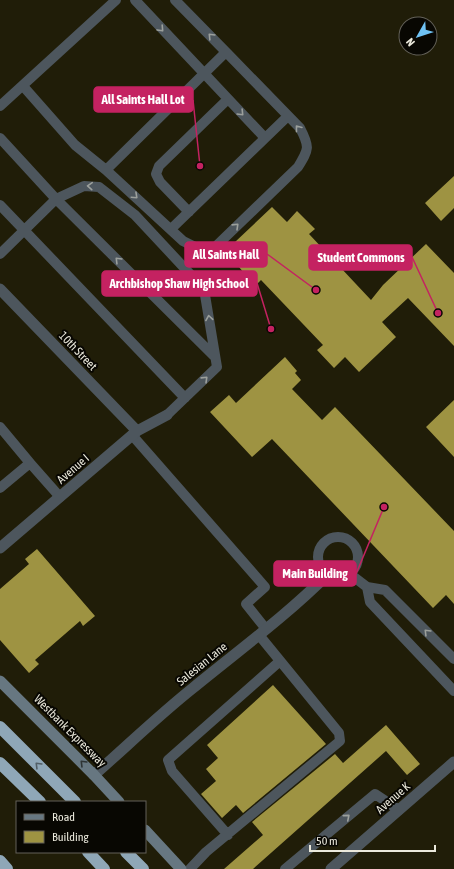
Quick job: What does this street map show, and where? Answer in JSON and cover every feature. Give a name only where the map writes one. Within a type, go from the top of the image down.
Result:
[{"type":"highway","points":[[0,727],[74,801]]},
{"type":"highway","points":[[0,763],[39,801]]},
{"type":"highway","points":[[89,853],[104,869]]},
{"type":"highway","points":[[127,853],[143,869]]},
{"type":"highway","points":[[0,861],[7,869]]},
{"type":"main road","name":"Westbank Expressway","points":[[0,681],[119,801]]},
{"type":"main road","points":[[146,831],[175,865],[181,869]]},
{"type":"street","name":"10th Street","points":[[0,289],[134,433]]},
{"type":"street","name":"Avenue I","points":[[0,548],[134,433],[167,415]]},
{"type":"street","name":"Salesian Lane","points":[[94,775],[191,689],[307,595],[328,574]]},
{"type":"street","name":"Avenue K","points":[[331,869],[454,762]]},
{"type":"lane","points":[[0,106],[116,0]]},
{"type":"lane","points":[[135,0],[265,138]]},
{"type":"lane","points":[[23,86],[75,145],[106,170],[183,241],[199,249],[213,249],[298,166],[307,151],[307,141],[300,128],[175,0]]},
{"type":"lane","points":[[106,170],[226,52]]},
{"type":"lane","points":[[190,212],[160,182],[156,174],[159,166],[228,99]]},
{"type":"lane","points":[[171,229],[288,116]]},
{"type":"lane","points":[[0,138],[56,199],[215,357]]},
{"type":"lane","points":[[0,254],[56,199],[84,186],[99,187],[135,215],[204,289],[217,367],[167,415]]},
{"type":"lane","points":[[0,205],[185,398]]},
{"type":"lane","points":[[0,427],[60,497]]},
{"type":"lane","points":[[134,433],[265,587],[246,604],[280,661],[339,733],[340,741],[206,852],[190,869]]},
{"type":"lane","points":[[0,488],[30,463]]},
{"type":"lane","points":[[334,537],[340,537],[353,543],[357,549],[358,563],[350,574],[340,578],[324,571],[318,558],[322,545],[327,540],[334,537]]},
{"type":"lane","points":[[350,574],[366,588],[370,602],[454,691]]},
{"type":"lane","points":[[366,588],[385,590],[454,659]]},
{"type":"lane","points":[[228,835],[172,771],[168,760],[280,661]]},
{"type":"lane","points":[[285,869],[375,794],[398,810]]},
{"type":"building","points":[[454,176],[454,208],[441,221],[425,203]]},
{"type":"building","points":[[272,207],[287,222],[297,211],[315,229],[309,234],[371,300],[383,285],[426,244],[454,273],[454,346],[408,298],[382,322],[396,337],[359,372],[345,357],[334,368],[317,350],[323,345],[261,280],[255,286],[239,267],[249,258],[235,242]]},
{"type":"building","points":[[285,357],[297,371],[295,373],[301,380],[292,389],[322,420],[335,407],[454,531],[454,604],[446,595],[433,608],[272,439],[252,457],[210,412],[229,395],[236,403]]},
{"type":"building","points":[[454,400],[454,457],[426,427]]},
{"type":"building","points":[[37,549],[95,616],[83,626],[80,621],[35,660],[39,664],[29,673],[0,640],[0,589],[29,564],[25,559]]},
{"type":"building","points":[[273,685],[326,744],[243,813],[236,805],[222,818],[201,794],[216,781],[206,769],[218,758],[207,745]]},
{"type":"building","points":[[386,725],[420,764],[407,775],[386,751],[253,869],[224,869],[263,835],[252,822],[335,754],[343,763]]},
{"type":"place","name":"All Saints Hall Lot","points":[[200,166]]},
{"type":"place","name":"All Saints Hall","points":[[316,290]]},
{"type":"place","name":"Student Commons","points":[[438,313]]},
{"type":"place","name":"Archbishop Shaw High School","points":[[271,329]]},
{"type":"place","name":"Main Building","points":[[384,507]]}]
